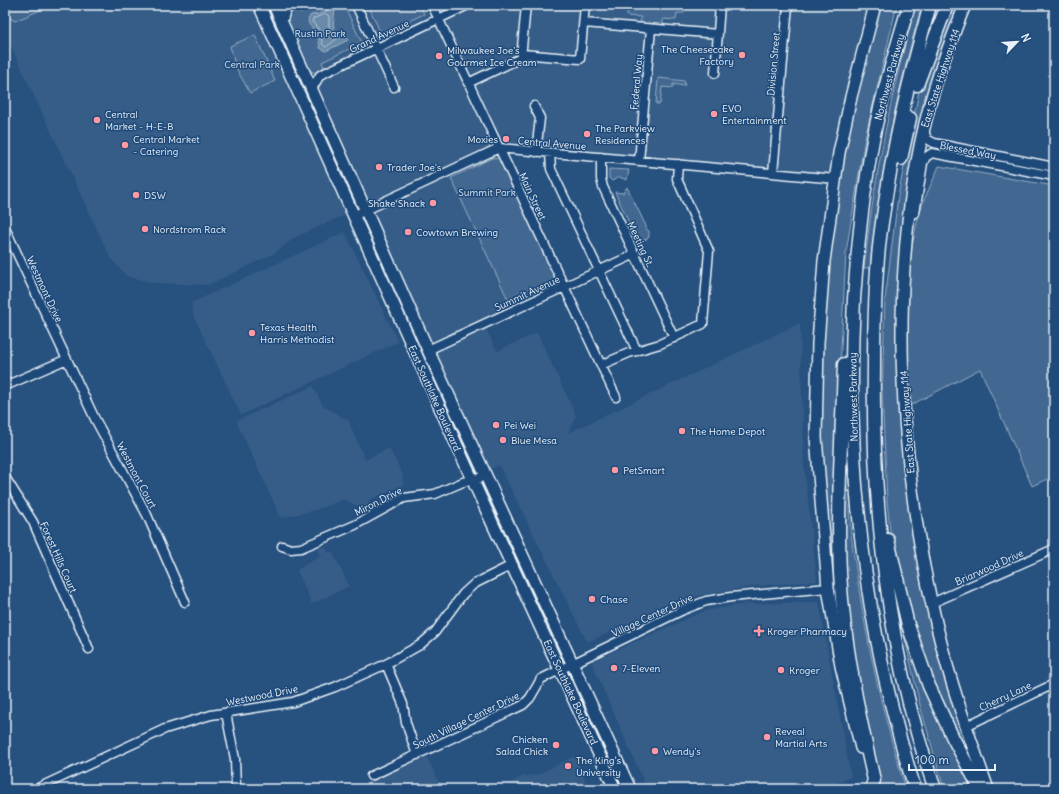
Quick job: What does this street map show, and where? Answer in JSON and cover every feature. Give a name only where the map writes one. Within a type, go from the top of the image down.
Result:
[{"type":"highway","points":[[889,71],[887,59],[902,5]]},
{"type":"highway","name":"Northwest Parkway","points":[[909,5],[889,71],[876,124],[866,184],[857,251],[853,329],[852,403],[855,487],[864,573],[890,702],[915,789]]},
{"type":"highway","name":"Northwest Parkway","points":[[930,5],[897,137],[882,217],[874,346],[874,458],[884,575],[898,655],[926,760],[936,789]]},
{"type":"highway","points":[[882,217],[893,196],[918,79],[947,5]]},
{"type":"highway","points":[[853,329],[845,343],[840,491],[840,574],[851,667],[874,780],[871,789]]},
{"type":"highway","points":[[874,458],[882,471],[890,553],[908,625],[929,686],[953,738],[980,789]]},
{"type":"main road","name":"East Southlake Boulevard","points":[[259,5],[472,479],[615,789]]},
{"type":"main road","name":"East Southlake Boulevard","points":[[274,5],[428,350],[630,789]]},
{"type":"main road","points":[[871,789],[841,666],[828,588],[816,437],[818,343],[824,261],[836,179],[851,97],[875,5]]},
{"type":"main road","name":"East State Highway 114","points":[[965,5],[937,83],[924,129],[907,225],[904,280],[903,390],[911,477],[921,550],[932,603],[951,682],[988,789]]},
{"type":"street","points":[[280,5],[291,6]]},
{"type":"street","points":[[356,5],[394,87]]},
{"type":"street","name":"Main Street","points":[[432,5],[616,397]]},
{"type":"street","name":"Grand Avenue","points":[[320,75],[468,5]]},
{"type":"street","points":[[468,83],[521,58],[526,5]]},
{"type":"street","points":[[522,54],[580,59],[585,5]]},
{"type":"street","points":[[715,73],[720,5]]},
{"type":"street","name":"Division Street","points":[[773,173],[788,5]]},
{"type":"street","points":[[282,23],[284,14],[291,6]]},
{"type":"street","points":[[584,23],[718,34]]},
{"type":"street","name":"Federal Way","points":[[639,161],[651,28]]},
{"type":"street","points":[[303,70],[320,75],[316,79],[312,90]]},
{"type":"street","points":[[534,106],[540,118],[536,152]]},
{"type":"street","name":"Blessed Way","points":[[924,129],[927,139],[934,143],[1054,167]]},
{"type":"street","points":[[353,216],[499,148]]},
{"type":"street","name":"Central Avenue","points":[[499,148],[836,179]]},
{"type":"street","points":[[550,153],[551,168],[637,351]]},
{"type":"street","name":"Blessed Way","points":[[907,225],[915,214],[923,163],[926,157],[932,153],[1054,176]]},
{"type":"street","name":"Meeting St.","points":[[601,157],[601,179],[603,187],[674,338]]},
{"type":"street","points":[[601,365],[620,356],[652,347],[703,324],[709,256],[708,246],[677,179],[678,164]]},
{"type":"street","name":"Westmont Drive","points":[[5,228],[67,359]]},
{"type":"street","name":"Summit Avenue","points":[[428,350],[635,254]]},
{"type":"street","points":[[5,386],[67,359]]},
{"type":"street","name":"Westmont Court","points":[[67,359],[95,419],[147,515],[185,602]]},
{"type":"street","name":"Miron Drive","points":[[282,546],[291,549],[301,548],[354,525],[404,498],[435,494],[472,479],[487,476]]},
{"type":"street","name":"Forest Hills Court","points":[[5,477],[33,522],[89,649]]},
{"type":"street","name":"Briarwood Drive","points":[[932,603],[1054,549]]},
{"type":"street","name":"Westwood Drive","points":[[36,789],[165,729],[199,718],[293,702],[335,687],[386,664],[420,646],[444,622],[463,594],[474,584],[512,565]]},
{"type":"street","name":"Village Center Drive","points":[[560,669],[683,610],[706,601],[725,597],[828,588]]},
{"type":"street","points":[[386,664],[404,704],[406,723],[417,755]]},
{"type":"street","name":"South Village Center Drive","points":[[371,776],[523,705],[530,698],[541,679],[560,669]]},
{"type":"street","name":"Cherry Lane","points":[[966,726],[1054,684]]},
{"type":"street","points":[[226,713],[235,759],[236,789]]},
{"type":"shaded area","points":[[5,5],[255,5],[347,214],[294,238],[275,253],[208,285],[153,283],[126,276],[110,257],[6,36]]},
{"type":"shaded area","points":[[279,5],[870,5],[857,50],[836,179],[499,148],[449,172],[513,311],[484,325],[497,351],[537,333],[576,415],[568,433],[800,323],[804,465],[817,581],[755,586],[697,596],[587,642],[499,465],[492,468],[488,467]]},
{"type":"shaded area","points":[[345,232],[398,342],[241,415],[194,317],[191,303]]},
{"type":"shaded area","points":[[313,386],[323,406],[348,420],[365,460],[389,448],[403,475],[403,485],[369,500],[371,506],[361,507],[343,500],[312,511],[281,518],[236,421]]},
{"type":"shaded area","points":[[325,546],[328,553],[332,551],[349,586],[312,604],[297,570],[320,555],[318,549]]},
{"type":"shaded area","points":[[819,602],[851,777],[824,789],[647,789],[592,661],[704,611],[744,604]]},
{"type":"shaded area","name":"The King’s University","points":[[575,756],[589,789],[496,789],[524,776],[537,775]]},
{"type":"shaded area","points":[[427,757],[442,789],[355,789],[366,784]]},
{"type":"green space","points":[[5,5],[52,5],[15,21],[9,18]]},
{"type":"green space","name":"Rustin Park","points":[[317,5],[344,5],[362,43],[322,62],[325,69],[315,73],[309,70],[286,19],[290,10],[297,7],[300,13]]},
{"type":"green space","name":"Rustin Park","points":[[368,5],[420,5],[424,14],[381,34]]},
{"type":"green space","points":[[628,5],[685,6],[684,13],[677,13],[676,20],[663,19],[663,26],[640,24],[641,17],[627,16]]},
{"type":"green space","points":[[881,5],[897,5],[865,138],[846,252],[839,388],[839,628],[825,516],[822,459],[822,343],[832,230],[841,174],[849,131],[869,47]]},
{"type":"green space","points":[[916,5],[922,5],[905,69],[890,135],[878,201],[870,268],[864,268],[884,135]]},
{"type":"green space","points":[[950,5],[959,5],[941,52],[926,100],[914,148],[905,198],[901,228],[898,275],[898,377],[901,433],[915,542],[925,595],[938,649],[970,756],[967,757],[926,668],[891,541],[887,501],[882,392],[885,300],[898,196],[919,91]]},
{"type":"green space","name":"Central Park","points":[[255,35],[275,81],[250,93],[236,68],[230,46]]},
{"type":"green space","points":[[658,78],[685,81],[684,86],[673,84],[673,88],[662,87],[660,104],[656,104]]},
{"type":"green space","name":"Summit Park","points":[[492,158],[501,160],[557,279],[557,284],[553,288],[512,308],[451,178]]},
{"type":"green space","points":[[939,166],[1054,186],[1054,476],[1032,486],[980,369],[911,405],[907,332],[910,258],[920,211]]},
{"type":"green space","points":[[609,169],[629,170],[627,180],[619,177],[612,181],[609,178]]},
{"type":"green space","points":[[627,187],[646,226],[646,229],[649,231],[649,237],[645,240],[639,240],[636,238],[615,192],[623,193]]},
{"type":"green space","points":[[845,478],[856,572],[873,666],[888,728],[906,789],[879,789],[874,773],[845,603]]},
{"type":"green space","points":[[900,608],[979,789],[944,789],[920,705],[898,609]]},
{"type":"water","points":[[328,8],[335,11],[335,30],[346,36],[348,40],[326,51],[320,48],[316,32],[308,21],[311,15],[319,14]]},
{"type":"place","name":"The Cheesecake Factory","points":[[742,55]]},
{"type":"place","name":"Milwaukee Joe's Gourmet Ice Cream","points":[[439,56]]},
{"type":"place","name":"EVO Entertainment","points":[[714,114]]},
{"type":"place","name":"Central Market - H-E-B","points":[[97,120]]},
{"type":"place","name":"The Parkview Residences","points":[[587,134]]},
{"type":"place","name":"Moxies","points":[[506,139]]},
{"type":"place","name":"Central Market - Catering","points":[[125,145]]},
{"type":"place","name":"Trader Joe's","points":[[379,167]]},
{"type":"place","name":"DSW","points":[[136,195]]},
{"type":"place","name":"Shake Shack","points":[[433,203]]},
{"type":"place","name":"Nordstrom Rack","points":[[145,229]]},
{"type":"place","name":"Cowtown Brewing","points":[[408,232]]},
{"type":"place","name":"Texas Health Harris Methodist","points":[[252,333]]},
{"type":"place","name":"Pei Wei","points":[[496,425]]},
{"type":"place","name":"The Home Depot","points":[[682,431]]},
{"type":"place","name":"Blue Mesa","points":[[503,440]]},
{"type":"place","name":"PetSmart","points":[[615,470]]},
{"type":"place","name":"Chase","points":[[592,599]]},
{"type":"place","name":"Kroger Pharmacy","points":[[759,631]]},
{"type":"place","name":"7-Eleven","points":[[614,668]]},
{"type":"place","name":"Kroger","points":[[781,670]]},
{"type":"place","name":"Reveal Martial Arts","points":[[767,737]]},
{"type":"place","name":"Chicken Salad Chick","points":[[556,745]]},
{"type":"place","name":"Wendy's","points":[[655,751]]},
{"type":"place","name":"The King’s University","points":[[568,766]]}]
